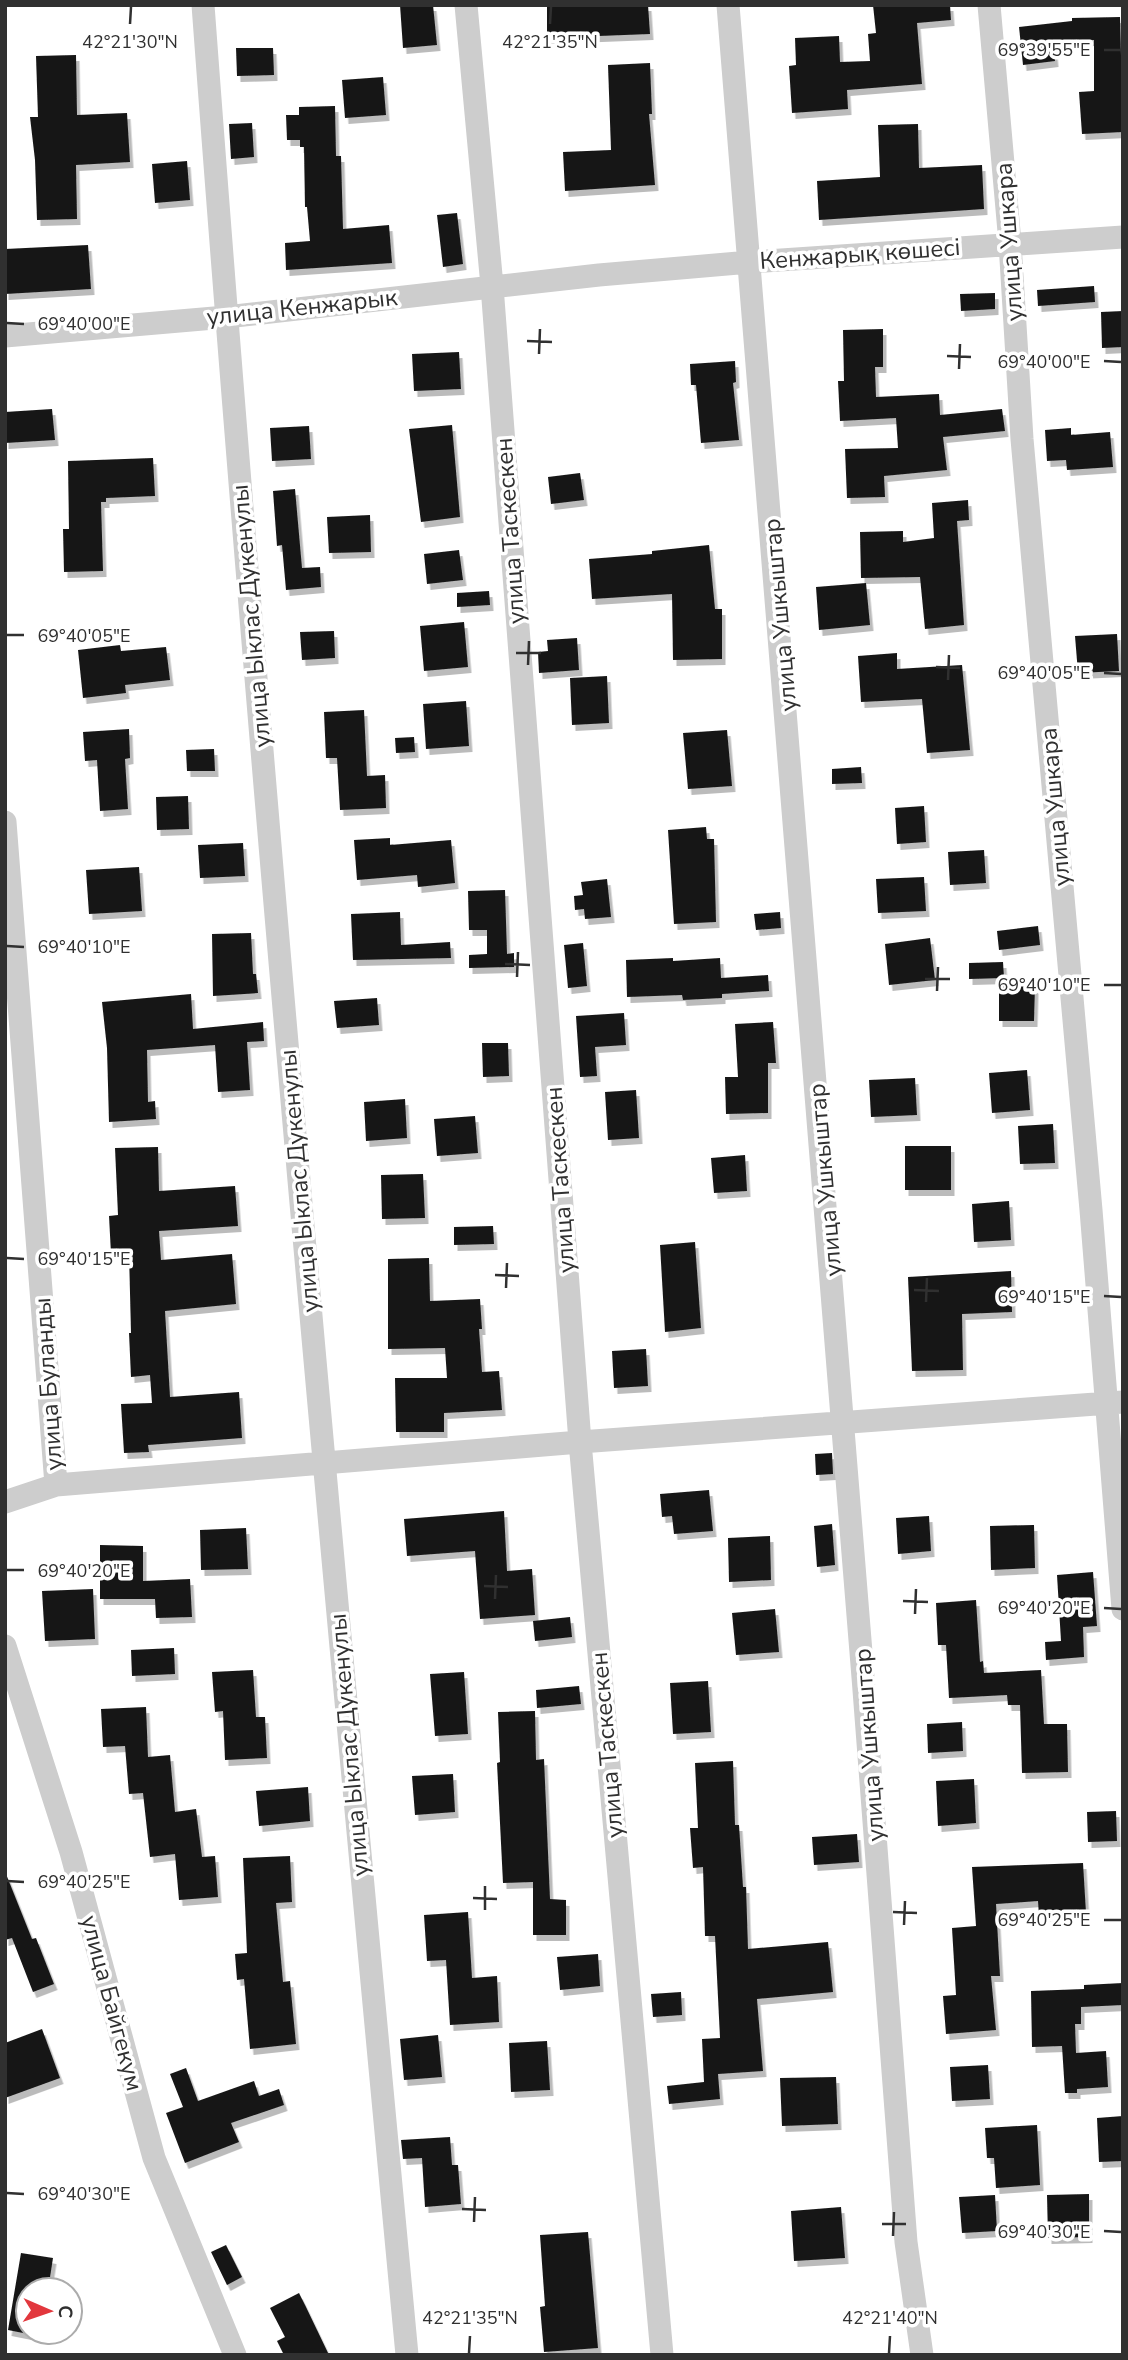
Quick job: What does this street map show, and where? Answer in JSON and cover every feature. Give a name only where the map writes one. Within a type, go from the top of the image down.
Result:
[{"type":"street","name":"улица Ыклас Дукенулы","points":[[203,5],[226,317],[323,1464],[407,2355]]},
{"type":"street","name":"улица Таскескен","points":[[467,5],[492,286],[580,1442],[662,2355]]},
{"type":"street","name":"улица Ушкыштар","points":[[728,5],[845,1423],[906,2242],[922,2355]]},
{"type":"street","name":"улица Ушкара","points":[[989,5],[1010,243],[1022,439],[1114,1402],[1123,1609]]},
{"type":"street","name":"Кенжарық көшесі","points":[[598,275],[1010,243],[1123,237]]},
{"type":"street","name":"улица Кенжарык","points":[[5,336],[226,317],[598,275]]},
{"type":"street","name":"улица Буланды","points":[[5,822],[56,1485]]},
{"type":"street","points":[[5,1502],[56,1485],[1114,1402]]},
{"type":"street","name":"улица Байгекум","points":[[5,1646],[71,1853],[154,2158],[235,2355]]},
{"type":"building","points":[[400,5],[433,5],[437,45],[403,48]]},
{"type":"building","points":[[547,5],[648,5],[650,34],[547,38]]},
{"type":"building","points":[[873,5],[950,5],[951,20],[917,23],[922,84],[847,90],[848,109],[792,113],[789,66],[796,65],[795,38],[839,36],[840,62],[870,61],[868,34],[876,33]]},
{"type":"building","points":[[1120,17],[1123,132],[1082,134],[1079,92],[1094,91],[1094,40],[1053,41],[1055,61],[1023,65],[1019,27],[1072,21],[1072,18]]},
{"type":"building","points":[[236,48],[273,48],[274,75],[237,76]]},
{"type":"building","points":[[76,55],[77,115],[127,113],[130,162],[76,165],[77,219],[37,220],[30,117],[38,117],[36,56]]},
{"type":"building","points":[[650,63],[652,114],[649,114],[655,185],[565,191],[563,152],[611,150],[608,65]]},
{"type":"building","points":[[383,77],[386,115],[345,118],[342,80]]},
{"type":"building","points":[[335,106],[336,156],[341,156],[343,229],[389,225],[392,263],[286,270],[285,243],[310,241],[305,207],[304,147],[300,147],[300,140],[287,140],[286,115],[299,115],[299,107]]},
{"type":"building","points":[[252,123],[254,157],[231,159],[229,124]]},
{"type":"building","points":[[918,124],[919,168],[982,165],[984,209],[819,220],[817,181],[880,177],[878,125]]},
{"type":"building","points":[[187,161],[190,200],[155,203],[152,164]]},
{"type":"building","points":[[457,213],[463,264],[443,267],[437,215]]},
{"type":"building","points":[[88,245],[91,289],[5,294],[5,249]]},
{"type":"building","points":[[1094,286],[1095,302],[1038,306],[1037,290]]},
{"type":"building","points":[[995,293],[995,309],[961,311],[960,294]]},
{"type":"building","points":[[1123,311],[1123,347],[1102,348],[1101,312]]},
{"type":"building","points":[[883,329],[883,367],[875,367],[876,397],[939,394],[940,415],[1002,409],[1005,431],[943,437],[947,470],[884,476],[885,497],[847,498],[845,449],[898,448],[896,418],[840,421],[838,381],[844,381],[843,330]]},
{"type":"building","points":[[459,352],[461,389],[414,391],[412,354]]},
{"type":"building","points":[[735,361],[736,382],[733,383],[739,440],[701,443],[696,385],[691,385],[690,364]]},
{"type":"building","points":[[52,409],[55,440],[5,443],[5,412]]},
{"type":"building","points":[[452,425],[460,517],[421,522],[409,429]]},
{"type":"building","points":[[309,426],[311,459],[272,461],[270,428]]},
{"type":"building","points":[[1071,428],[1071,435],[1110,432],[1113,467],[1067,470],[1066,460],[1047,461],[1045,430]]},
{"type":"building","points":[[153,458],[155,496],[106,498],[106,502],[101,502],[103,571],[64,572],[63,529],[69,529],[68,461]]},
{"type":"building","points":[[580,473],[584,500],[551,504],[548,477]]},
{"type":"building","points":[[295,489],[302,568],[320,567],[321,587],[286,590],[282,545],[277,546],[273,491]]},
{"type":"building","points":[[968,500],[969,520],[957,521],[964,625],[925,629],[920,577],[861,578],[860,532],[903,531],[903,542],[934,538],[932,503]]},
{"type":"building","points":[[370,515],[371,552],[329,553],[327,517]]},
{"type":"building","points":[[709,545],[715,609],[722,609],[722,659],[673,660],[672,594],[592,599],[589,559],[652,554],[652,551]]},
{"type":"building","points":[[459,550],[463,580],[427,584],[424,554]]},
{"type":"building","points":[[866,583],[870,625],[819,630],[816,587]]},
{"type":"building","points":[[489,591],[490,605],[457,607],[457,593]]},
{"type":"building","points":[[464,622],[468,667],[424,671],[420,626]]},
{"type":"building","points":[[334,631],[335,658],[302,660],[300,632]]},
{"type":"building","points":[[1117,634],[1119,671],[1078,673],[1075,636]]},
{"type":"building","points":[[577,638],[579,670],[539,673],[538,652],[548,651],[547,640]]},
{"type":"building","points":[[120,645],[121,651],[166,647],[170,680],[125,685],[126,693],[83,698],[78,650]]},
{"type":"building","points":[[897,653],[897,669],[962,665],[970,750],[927,753],[922,699],[861,702],[858,656]]},
{"type":"building","points":[[607,676],[609,723],[572,725],[570,678]]},
{"type":"building","points":[[466,701],[469,746],[426,749],[423,704]]},
{"type":"building","points":[[364,710],[367,776],[385,775],[386,808],[340,810],[337,758],[326,758],[324,712]]},
{"type":"building","points":[[129,729],[130,758],[125,759],[128,809],[100,811],[97,760],[85,761],[83,732]]},
{"type":"building","points":[[727,730],[732,786],[688,789],[683,733]]},
{"type":"building","points":[[414,737],[415,752],[396,753],[395,738]]},
{"type":"building","points":[[214,749],[215,771],[187,771],[186,750]]},
{"type":"building","points":[[861,767],[862,783],[832,784],[832,769]]},
{"type":"building","points":[[188,796],[189,829],[157,830],[156,797]]},
{"type":"building","points":[[924,806],[926,842],[897,844],[895,808]]},
{"type":"building","points":[[706,827],[707,839],[714,839],[716,922],[674,924],[668,830]]},
{"type":"building","points":[[390,838],[390,845],[451,840],[455,883],[418,887],[417,875],[357,880],[354,840]]},
{"type":"building","points":[[243,843],[245,876],[200,878],[198,845]]},
{"type":"building","points":[[984,850],[986,883],[950,885],[948,852]]},
{"type":"building","points":[[139,867],[142,911],[89,914],[86,870]]},
{"type":"building","points":[[924,877],[926,911],[878,913],[876,879]]},
{"type":"building","points":[[607,879],[611,917],[585,919],[584,909],[575,910],[574,896],[583,895],[581,882]]},
{"type":"building","points":[[505,890],[507,954],[514,953],[514,967],[469,968],[469,955],[487,954],[487,930],[469,930],[468,891]]},
{"type":"building","points":[[400,912],[401,945],[450,942],[451,958],[353,960],[351,914]]},
{"type":"building","points":[[780,912],[781,928],[756,930],[754,914]]},
{"type":"building","points":[[1038,926],[1040,945],[999,950],[997,931]]},
{"type":"building","points":[[251,933],[253,974],[256,974],[258,993],[213,996],[212,934]]},
{"type":"building","points":[[930,938],[935,980],[889,985],[885,944]]},
{"type":"building","points":[[583,943],[587,986],[568,988],[564,945]]},
{"type":"building","points":[[673,958],[673,961],[720,958],[721,978],[768,975],[769,991],[683,1000],[682,995],[627,997],[626,960]]},
{"type":"building","points":[[1003,962],[1004,978],[969,979],[969,963]]},
{"type":"building","points":[[999,985],[1035,985],[1034,1021],[999,1021]]},
{"type":"building","points":[[191,994],[193,1029],[263,1022],[264,1041],[247,1042],[250,1090],[218,1092],[215,1045],[147,1050],[148,1102],[155,1101],[156,1119],[109,1122],[107,1048],[102,1002]]},
{"type":"building","points":[[377,998],[379,1025],[337,1028],[334,1001]]},
{"type":"building","points":[[624,1013],[626,1045],[595,1047],[597,1076],[580,1077],[576,1016]]},
{"type":"building","points":[[773,1022],[776,1063],[768,1063],[768,1113],[726,1114],[725,1077],[738,1077],[735,1024]]},
{"type":"building","points":[[482,1043],[508,1043],[509,1076],[483,1077]]},
{"type":"building","points":[[1027,1070],[1030,1110],[992,1113],[989,1073]]},
{"type":"building","points":[[915,1078],[917,1115],[871,1117],[869,1080]]},
{"type":"building","points":[[636,1090],[639,1138],[608,1140],[605,1092]]},
{"type":"building","points":[[405,1099],[407,1138],[366,1141],[364,1102]]},
{"type":"building","points":[[475,1116],[478,1153],[437,1156],[434,1119]]},
{"type":"building","points":[[1053,1124],[1055,1163],[1020,1164],[1018,1126]]},
{"type":"building","points":[[905,1146],[951,1146],[951,1190],[905,1190]]},
{"type":"building","points":[[158,1147],[159,1191],[235,1186],[238,1226],[159,1231],[161,1260],[232,1254],[236,1304],[165,1311],[170,1397],[239,1392],[242,1438],[148,1445],[149,1452],[124,1453],[121,1404],[152,1403],[150,1375],[131,1377],[129,1253],[111,1254],[109,1216],[118,1215],[115,1148]]},
{"type":"building","points":[[745,1155],[747,1191],[714,1193],[711,1158]]},
{"type":"building","points":[[423,1174],[425,1218],[382,1219],[381,1175]]},
{"type":"building","points":[[1009,1201],[1011,1240],[974,1242],[972,1204]]},
{"type":"building","points":[[493,1226],[494,1244],[454,1245],[454,1227]]},
{"type":"building","points":[[695,1242],[701,1328],[665,1332],[660,1245]]},
{"type":"building","points":[[429,1258],[430,1301],[480,1299],[482,1372],[499,1371],[502,1410],[444,1413],[444,1432],[396,1432],[395,1378],[447,1378],[445,1348],[388,1349],[388,1259]]},
{"type":"building","points":[[1011,1271],[1012,1312],[962,1314],[963,1370],[912,1371],[908,1277]]},
{"type":"building","points":[[646,1349],[648,1386],[614,1388],[612,1351]]},
{"type":"building","points":[[832,1453],[833,1474],[816,1475],[815,1454]]},
{"type":"building","points":[[709,1490],[713,1531],[674,1534],[672,1516],[662,1517],[660,1494]]},
{"type":"building","points":[[504,1511],[507,1571],[532,1569],[535,1615],[480,1619],[475,1551],[407,1556],[404,1519]]},
{"type":"building","points":[[929,1516],[931,1551],[898,1554],[896,1518]]},
{"type":"building","points":[[832,1524],[835,1565],[817,1567],[814,1526]]},
{"type":"building","points":[[1034,1525],[1035,1568],[991,1570],[990,1526]]},
{"type":"building","points":[[246,1528],[248,1569],[201,1570],[200,1530]]},
{"type":"building","points":[[770,1536],[771,1580],[729,1582],[728,1538]]},
{"type":"building","points":[[100,1545],[143,1546],[143,1581],[190,1579],[192,1617],[156,1618],[155,1599],[100,1599]]},
{"type":"building","points":[[1093,1572],[1097,1626],[1083,1627],[1084,1657],[1046,1660],[1045,1642],[1061,1641],[1057,1575]]},
{"type":"building","points":[[93,1589],[95,1639],[45,1641],[42,1591]]},
{"type":"building","points":[[976,1600],[980,1662],[983,1661],[984,1673],[1041,1670],[1044,1724],[1067,1724],[1068,1772],[1022,1773],[1020,1705],[1008,1705],[1007,1695],[949,1698],[946,1645],[938,1645],[936,1603]]},
{"type":"building","points":[[775,1609],[779,1652],[736,1655],[732,1613]]},
{"type":"building","points":[[570,1617],[572,1637],[535,1641],[533,1621]]},
{"type":"building","points":[[174,1648],[175,1674],[132,1676],[131,1650]]},
{"type":"building","points":[[253,1670],[256,1717],[265,1717],[267,1758],[225,1760],[223,1711],[215,1712],[212,1672]]},
{"type":"building","points":[[464,1672],[468,1734],[435,1736],[430,1674]]},
{"type":"building","points":[[708,1681],[711,1732],[673,1734],[670,1683]]},
{"type":"building","points":[[579,1686],[581,1704],[537,1708],[536,1690]]},
{"type":"building","points":[[146,1707],[148,1757],[170,1755],[175,1812],[196,1809],[202,1857],[215,1856],[218,1897],[179,1900],[175,1854],[150,1857],[143,1793],[129,1794],[125,1746],[103,1747],[101,1709]]},
{"type":"building","points":[[535,1711],[536,1760],[544,1759],[550,1899],[566,1900],[566,1935],[533,1935],[533,1882],[503,1883],[497,1763],[500,1762],[498,1712]]},
{"type":"building","points":[[962,1722],[963,1751],[928,1753],[927,1724]]},
{"type":"building","points":[[733,1761],[735,1825],[739,1825],[743,1887],[746,1887],[748,1949],[828,1942],[833,1992],[757,1999],[763,2071],[718,2074],[720,2099],[669,2104],[667,2086],[704,2082],[702,2039],[720,2038],[715,1936],[705,1936],[703,1867],[693,1868],[690,1828],[698,1828],[695,1763]]},
{"type":"building","points":[[453,1774],[455,1812],[415,1815],[412,1776]]},
{"type":"building","points":[[974,1779],[976,1823],[938,1826],[936,1781]]},
{"type":"building","points":[[308,1787],[310,1821],[259,1826],[256,1791]]},
{"type":"building","points":[[1116,1811],[1117,1841],[1088,1842],[1087,1812]]},
{"type":"building","points":[[857,1834],[859,1862],[814,1865],[812,1837]]},
{"type":"building","points":[[290,1856],[292,1902],[276,1903],[283,1982],[290,1981],[296,2044],[250,2049],[244,1979],[237,1980],[235,1954],[247,1953],[243,1858]]},
{"type":"building","points":[[1083,1863],[1086,1913],[1039,1916],[1038,1901],[996,1904],[1000,1976],[991,1976],[996,2030],[946,2034],[943,1996],[956,1995],[952,1928],[976,1926],[972,1867]]},
{"type":"building","points":[[6,1874],[32,1939],[36,1938],[54,1984],[33,1992],[12,1938],[5,1940]]},
{"type":"building","points":[[468,1912],[472,1978],[497,1976],[499,2022],[450,2025],[446,1960],[427,1961],[424,1915]]},
{"type":"building","points":[[598,1954],[600,1986],[560,1990],[557,1957]]},
{"type":"building","points":[[1123,1983],[1123,2005],[1081,2007],[1081,2024],[1075,2024],[1076,2053],[1106,2051],[1108,2087],[1077,2089],[1077,2093],[1065,2093],[1062,2046],[1032,2047],[1031,1991],[1084,1989],[1084,1985]]},
{"type":"building","points":[[681,1992],[682,2015],[653,2017],[651,1994]]},
{"type":"building","points":[[42,2029],[60,2078],[5,2098],[5,2043]]},
{"type":"building","points":[[438,2035],[442,2077],[404,2080],[400,2039]]},
{"type":"building","points":[[547,2041],[550,2090],[511,2092],[509,2043]]},
{"type":"building","points":[[988,2065],[990,2099],[952,2101],[950,2067]]},
{"type":"building","points":[[186,2068],[198,2101],[254,2081],[259,2096],[279,2089],[284,2105],[231,2123],[239,2142],[185,2163],[166,2113],[183,2107],[170,2074]]},
{"type":"building","points":[[836,2077],[838,2124],[782,2126],[780,2078]]},
{"type":"building","points":[[1123,2116],[1123,2161],[1099,2162],[1097,2118]]},
{"type":"building","points":[[1037,2125],[1040,2185],[996,2188],[994,2158],[987,2158],[985,2128]]},
{"type":"building","points":[[450,2137],[452,2165],[458,2165],[461,2204],[425,2207],[422,2158],[403,2159],[401,2140]]},
{"type":"building","points":[[1089,2194],[1089,2237],[1048,2238],[1047,2195]]},
{"type":"building","points":[[995,2195],[997,2231],[962,2233],[959,2197]]},
{"type":"building","points":[[841,2207],[845,2258],[794,2261],[791,2211]]},
{"type":"building","points":[[588,2232],[598,2348],[544,2352],[540,2307],[545,2306],[540,2235]]},
{"type":"building","points":[[226,2245],[242,2277],[227,2285],[211,2252]]},
{"type":"building","points":[[21,2253],[53,2258],[50,2276],[17,2276]]},
{"type":"building","points":[[299,2293],[329,2355],[284,2355],[277,2341],[285,2337],[270,2308]]},
{"type":"building","points":[[14,2294],[14,2331],[8,2330]]}]
